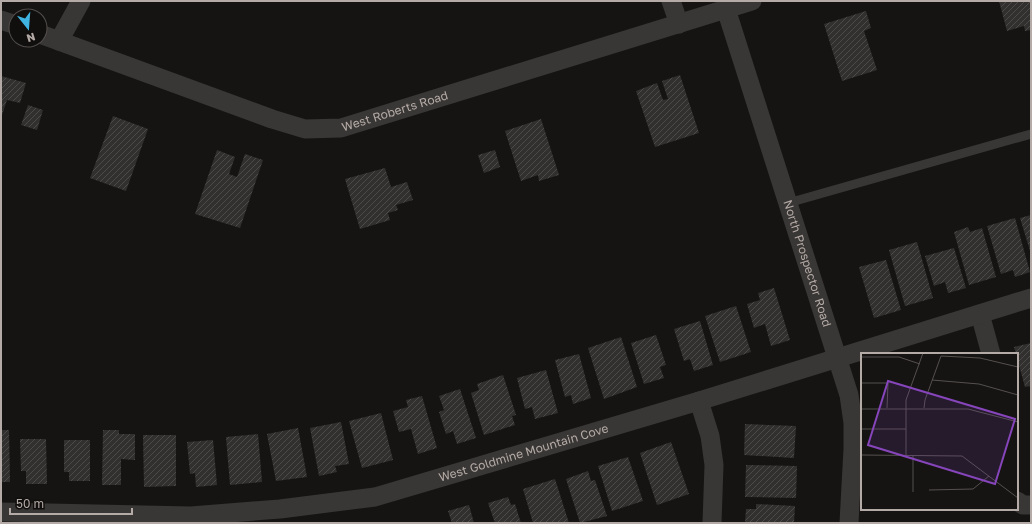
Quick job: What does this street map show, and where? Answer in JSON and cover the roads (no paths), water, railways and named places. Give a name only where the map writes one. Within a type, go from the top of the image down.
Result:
[{"type":"street","points":[[59,41],[81,1]]},
{"type":"street","points":[[671,1],[679,24]]},
{"type":"street","name":"West Roberts Road","points":[[48,37],[272,119],[305,129],[341,128],[752,1]]},
{"type":"street","name":"North Prospector Road","points":[[726,9],[849,395],[853,423],[848,523]]},
{"type":"street","name":"West Goldmine Mountain Cove","points":[[1,512],[191,516],[280,509],[375,497],[699,401],[1031,298]]},
{"type":"street","points":[[980,314],[991,353]]},
{"type":"street","points":[[699,401],[710,436],[714,465],[712,523]]},
{"type":"lane","points":[[788,203],[1031,134]]}]
